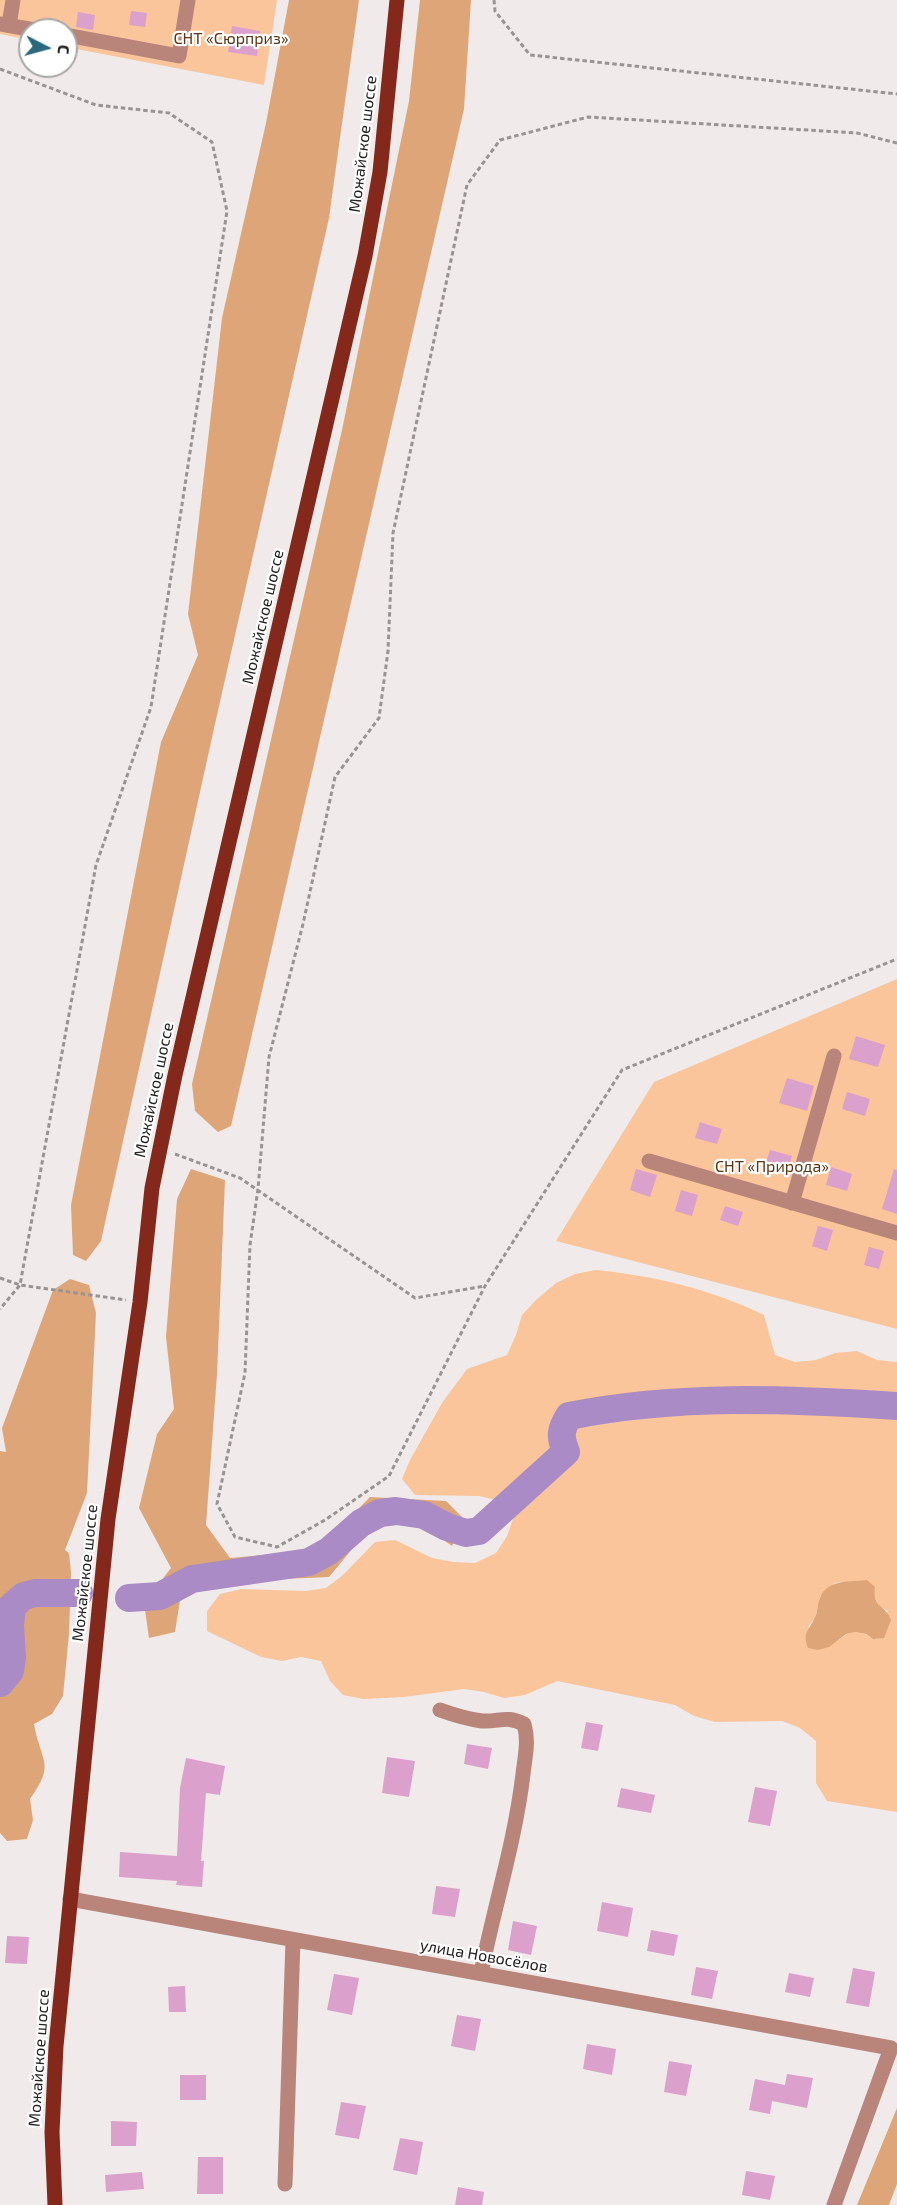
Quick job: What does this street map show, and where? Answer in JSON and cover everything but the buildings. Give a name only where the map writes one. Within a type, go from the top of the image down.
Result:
[{"type":"main road","name":"Можайское шоссе","points":[[55,2205],[52,2132],[55,2058],[70,1899],[108,1519],[140,1302],[152,1188],[159,1148],[365,256],[380,172],[396,0]]},
{"type":"street","points":[[5,24],[13,0]]},
{"type":"street","points":[[78,38],[180,56],[188,0]]},
{"type":"street","points":[[792,1203],[834,1056]]},
{"type":"street","points":[[649,1161],[897,1233]]},
{"type":"street","points":[[440,1710],[464,1718],[484,1721],[512,1718],[524,1724],[528,1737],[519,1810],[490,1923],[481,1973]]},
{"type":"street","name":"улица Новосёлов","points":[[70,1899],[891,2048],[834,2205]]},
{"type":"street","points":[[285,2184],[293,1940]]},
{"type":"path","points":[[494,0],[495,10],[530,55],[897,94]]},
{"type":"path","points":[[0,69],[96,105],[169,113],[212,142],[227,211],[151,707],[96,865],[20,1285],[0,1309]]},
{"type":"path","points":[[897,143],[857,133],[588,117],[500,140],[467,185],[393,533],[388,651],[379,718],[335,777],[303,924],[269,1056],[258,1189],[250,1245],[245,1373],[217,1504],[235,1537],[277,1546],[325,1520],[389,1476],[485,1286],[622,1070],[897,959]]},
{"type":"path","points":[[159,1148],[240,1178],[415,1298],[485,1286]]},
{"type":"path","points":[[0,1278],[20,1285],[140,1302]]},
{"type":"green space","name":"СНТ «Сюрприз»","points":[[0,0],[277,0],[264,85],[78,49],[78,18],[18,18],[18,38],[0,34]]},
{"type":"green space","name":"СНТ «Природа»","points":[[897,979],[897,1329],[556,1241],[654,1082]]},
{"type":"green space","points":[[596,1270],[640,1276],[703,1291],[744,1306],[764,1315],[775,1355],[795,1362],[816,1360],[835,1353],[857,1351],[877,1360],[897,1362],[897,1812],[827,1801],[816,1783],[816,1741],[800,1728],[782,1721],[715,1722],[694,1716],[675,1705],[557,1681],[525,1695],[504,1698],[464,1689],[404,1697],[363,1699],[343,1695],[330,1681],[321,1661],[301,1657],[282,1661],[261,1657],[207,1631],[207,1611],[220,1594],[241,1589],[306,1591],[326,1588],[343,1575],[375,1542],[395,1540],[432,1558],[453,1562],[475,1563],[496,1553],[507,1536],[514,1516],[500,1501],[479,1496],[415,1495],[402,1479],[442,1403],[467,1369],[507,1355],[522,1315],[556,1283],[575,1274]],"holes":[[[867,1580],[879,1606],[888,1611],[873,1639],[856,1632],[847,1634],[839,1640],[808,1627],[815,1618],[820,1597],[835,1583]]]},
{"type":"shaded area","points":[[289,0],[359,0],[329,218],[101,1241],[86,1261],[73,1255],[71,1205],[161,742],[198,655],[188,614],[222,318],[266,123]]},
{"type":"shaded area","points":[[420,0],[471,0],[464,109],[231,1126],[218,1132],[195,1111],[192,1084],[342,430],[409,101]]},
{"type":"shaded area","points":[[191,1169],[225,1180],[217,1374],[206,1525],[230,1558],[318,1550],[370,1497],[446,1501],[463,1518],[452,1546],[418,1522],[372,1525],[329,1577],[191,1583],[181,1594],[175,1632],[149,1638],[144,1603],[171,1568],[139,1508],[157,1434],[174,1409],[166,1337],[177,1199]]},
{"type":"shaded area","points":[[70,1279],[89,1285],[96,1313],[87,1493],[65,1550],[69,1553],[71,1572],[69,1634],[63,1696],[52,1714],[34,1724],[45,1770],[43,1778],[30,1799],[33,1820],[27,1839],[7,1841],[0,1833],[0,1451],[6,1452],[2,1428],[53,1290]]},
{"type":"shaded area","points":[[867,1580],[875,1587],[875,1599],[891,1620],[884,1638],[873,1639],[866,1634],[855,1632],[846,1634],[829,1647],[818,1650],[808,1648],[806,1635],[816,1615],[823,1592],[833,1584]]},
{"type":"shaded area","points":[[897,2108],[897,2184],[889,2205],[857,2205]]},
{"type":"waterway","points":[[129,1598],[160,1596],[192,1579],[309,1562],[329,1551],[361,1523],[380,1513],[396,1511],[424,1515],[447,1527],[466,1533],[479,1531],[566,1452],[562,1434],[569,1416],[610,1409],[692,1401],[773,1400],[897,1406]]},
{"type":"waterway","points":[[0,1683],[10,1671],[12,1606],[24,1596],[35,1593],[79,1593]]}]
